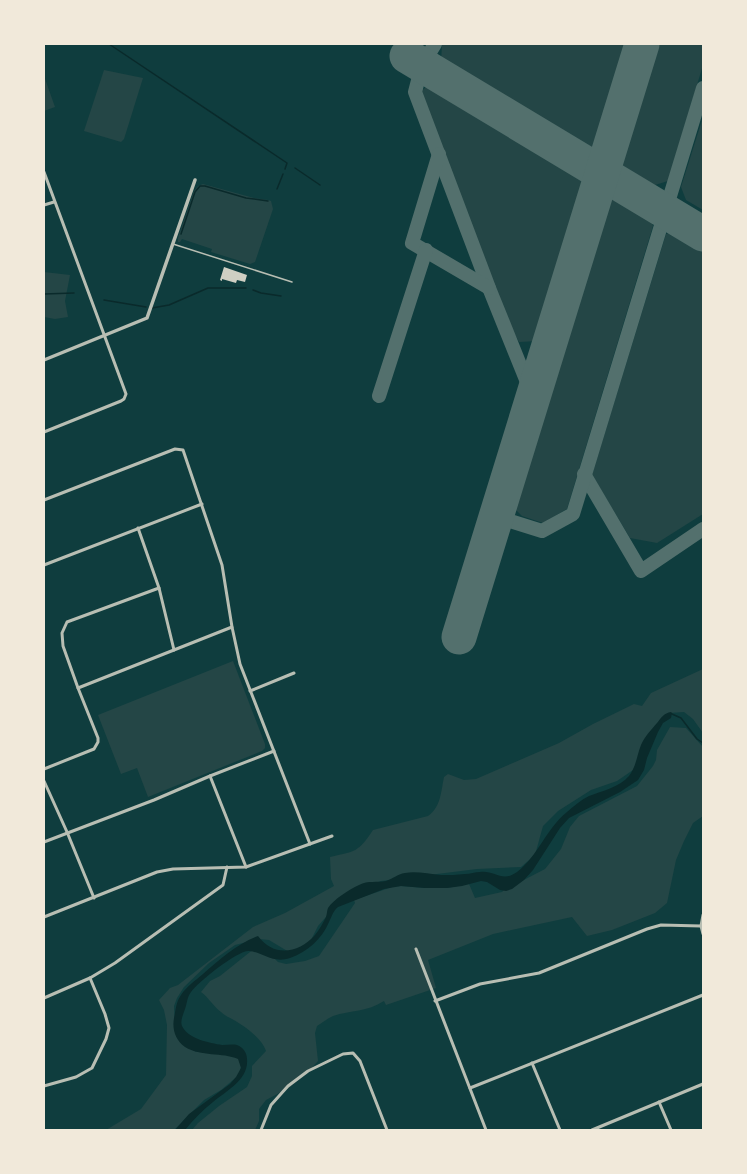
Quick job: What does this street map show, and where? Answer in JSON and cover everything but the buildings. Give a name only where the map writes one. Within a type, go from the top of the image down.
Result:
[{"type":"street","points":[[44,172],[125,392],[125,397],[121,401],[44,432]]},
{"type":"street","points":[[44,360],[147,318],[195,180]]},
{"type":"street","points":[[44,205],[54,202]]},
{"type":"street","points":[[44,500],[175,450],[183,450],[222,565],[232,627],[240,664],[310,844]]},
{"type":"street","points":[[44,565],[202,504]]},
{"type":"street","points":[[138,528],[159,588],[174,650]]},
{"type":"street","points":[[44,769],[94,749],[98,742],[98,738],[63,646],[62,633],[67,622],[159,588]]},
{"type":"street","points":[[78,688],[232,627]]},
{"type":"street","points":[[250,691],[294,673]]},
{"type":"street","points":[[44,842],[154,800],[274,751]]},
{"type":"street","points":[[210,776],[246,867]]},
{"type":"street","points":[[44,781],[94,898]]},
{"type":"street","points":[[44,917],[157,872],[173,869],[246,867],[332,836]]},
{"type":"street","points":[[44,998],[90,978],[115,963],[223,885],[227,867]]},
{"type":"street","points":[[703,915],[701,926],[703,934]]},
{"type":"street","points":[[435,1000],[480,984],[539,973],[646,929],[661,925],[701,926]]},
{"type":"street","points":[[416,949],[486,1130]]},
{"type":"street","points":[[44,1086],[76,1077],[92,1068],[106,1039],[109,1028],[90,978]]},
{"type":"street","points":[[470,1088],[703,995]]},
{"type":"street","points":[[261,1130],[271,1105],[288,1086],[319,1064],[343,1054],[353,1053],[360,1061],[387,1130]]},
{"type":"street","points":[[532,1063],[560,1130]]},
{"type":"street","points":[[592,1130],[703,1084]]},
{"type":"street","points":[[659,1102],[671,1130]]},
{"type":"lane","points":[[173,244],[292,282]]},
{"type":"shaded area","points":[[442,44],[630,44],[606,121],[593,149],[570,138],[441,63]]},
{"type":"shaded area","points":[[656,44],[703,44],[703,65],[668,181],[655,185],[622,165],[628,138]]},
{"type":"shaded area","points":[[104,70],[143,78],[124,139],[121,142],[84,131]]},
{"type":"shaded area","points":[[44,76],[55,107],[44,111]]},
{"type":"shaded area","points":[[433,82],[565,159],[585,179],[581,202],[537,341],[519,342],[488,286],[421,91]]},
{"type":"shaded area","points":[[703,117],[703,210],[686,200],[681,187]]},
{"type":"shaded area","points":[[203,184],[254,198],[271,201],[273,209],[255,262],[250,264],[211,252],[212,249],[182,239],[178,242],[194,191],[198,186]]},
{"type":"shaded area","points":[[618,193],[648,209],[653,226],[567,509],[543,523],[522,516],[513,507],[609,196]]},
{"type":"shaded area","points":[[679,229],[703,243],[703,514],[657,543],[630,538],[592,475],[666,234]]},
{"type":"shaded area","points":[[44,272],[70,275],[65,301],[68,317],[55,319],[44,317]]},
{"type":"shaded area","points":[[233,661],[265,744],[265,748],[262,751],[148,797],[137,768],[121,774],[98,715]]},
{"type":"shaded area","points":[[703,669],[703,733],[693,719],[684,712],[669,713],[655,730],[633,770],[617,781],[591,790],[558,811],[543,826],[535,855],[521,867],[477,869],[381,881],[347,893],[318,926],[310,942],[300,952],[289,952],[269,940],[259,939],[235,945],[209,963],[184,987],[177,998],[174,1006],[175,1028],[179,1038],[196,1052],[232,1051],[242,1062],[239,1075],[221,1090],[204,1100],[174,1130],[106,1130],[141,1109],[166,1075],[167,1025],[164,1010],[159,1000],[170,988],[178,985],[253,927],[285,913],[334,886],[331,879],[330,857],[355,850],[363,843],[373,830],[428,816],[436,808],[444,777],[448,774],[464,780],[476,779],[559,743],[634,704],[642,706],[651,693]]},
{"type":"shaded area","points":[[671,712],[671,718],[663,723],[658,732],[647,758],[644,770],[638,780],[620,792],[569,818],[560,828],[533,870],[524,880],[512,889],[506,891],[500,890],[487,882],[481,881],[447,888],[401,886],[384,889],[338,907],[318,939],[308,948],[290,958],[278,960],[254,952],[244,952],[210,974],[195,987],[190,994],[181,1022],[182,1026],[189,1034],[200,1040],[222,1045],[239,1046],[244,1050],[246,1055],[247,1066],[241,1079],[206,1108],[185,1130],[175,1130],[189,1114],[230,1084],[241,1068],[238,1059],[191,1050],[185,1047],[177,1038],[173,1026],[176,1006],[179,998],[188,986],[229,952],[250,939],[258,936],[271,948],[279,950],[294,949],[302,946],[309,941],[321,926],[331,905],[338,898],[362,883],[386,881],[400,874],[409,872],[459,875],[485,872],[503,876],[512,875],[524,866],[531,858],[553,826],[578,803],[589,796],[616,786],[629,776],[644,739],[666,713]]},
{"type":"shaded area","points":[[670,727],[686,728],[703,747],[703,816],[693,823],[676,860],[667,903],[655,913],[612,930],[587,936],[572,917],[493,934],[428,960],[436,988],[386,1005],[384,1001],[378,1005],[365,1009],[333,1016],[317,1026],[315,1033],[318,1061],[289,1088],[266,1100],[259,1109],[259,1121],[255,1130],[192,1130],[198,1123],[219,1106],[247,1087],[252,1076],[252,1066],[266,1051],[261,1041],[252,1032],[222,1013],[201,992],[210,981],[220,976],[255,948],[265,949],[278,962],[286,964],[305,961],[319,956],[355,903],[354,900],[392,887],[447,888],[469,884],[475,898],[502,892],[508,886],[518,883],[545,869],[561,849],[570,827],[579,816],[637,786],[653,766],[656,760],[657,750]]},
{"type":"waterway","points":[[109,44],[287,163],[285,169]]},
{"type":"waterway","points":[[295,168],[320,185]]},
{"type":"waterway","points":[[277,189],[283,174]]},
{"type":"waterway","points":[[181,234],[195,192],[200,186],[205,186],[246,198],[268,201]]},
{"type":"waterway","points":[[152,308],[169,305],[208,288],[246,288]]},
{"type":"waterway","points":[[253,290],[261,293],[281,296]]},
{"type":"waterway","points":[[44,294],[74,293]]},
{"type":"waterway","points":[[104,300],[146,307]]},
{"type":"waterway","points":[[672,714],[681,718],[697,739],[703,743]]},
{"type":"taxiway","points":[[435,44],[422,65],[415,92],[489,288],[533,397]]},
{"type":"taxiway","points":[[497,511],[510,521],[542,531],[573,514],[703,88]]},
{"type":"taxiway","points":[[439,154],[412,243],[489,288]]},
{"type":"taxiway","points":[[379,396],[426,250]]},
{"type":"taxiway","points":[[584,474],[641,571],[703,529]]},
{"type":"runway","points":[[459,637],[642,44]]},
{"type":"runway","points":[[407,56],[703,234]]}]
